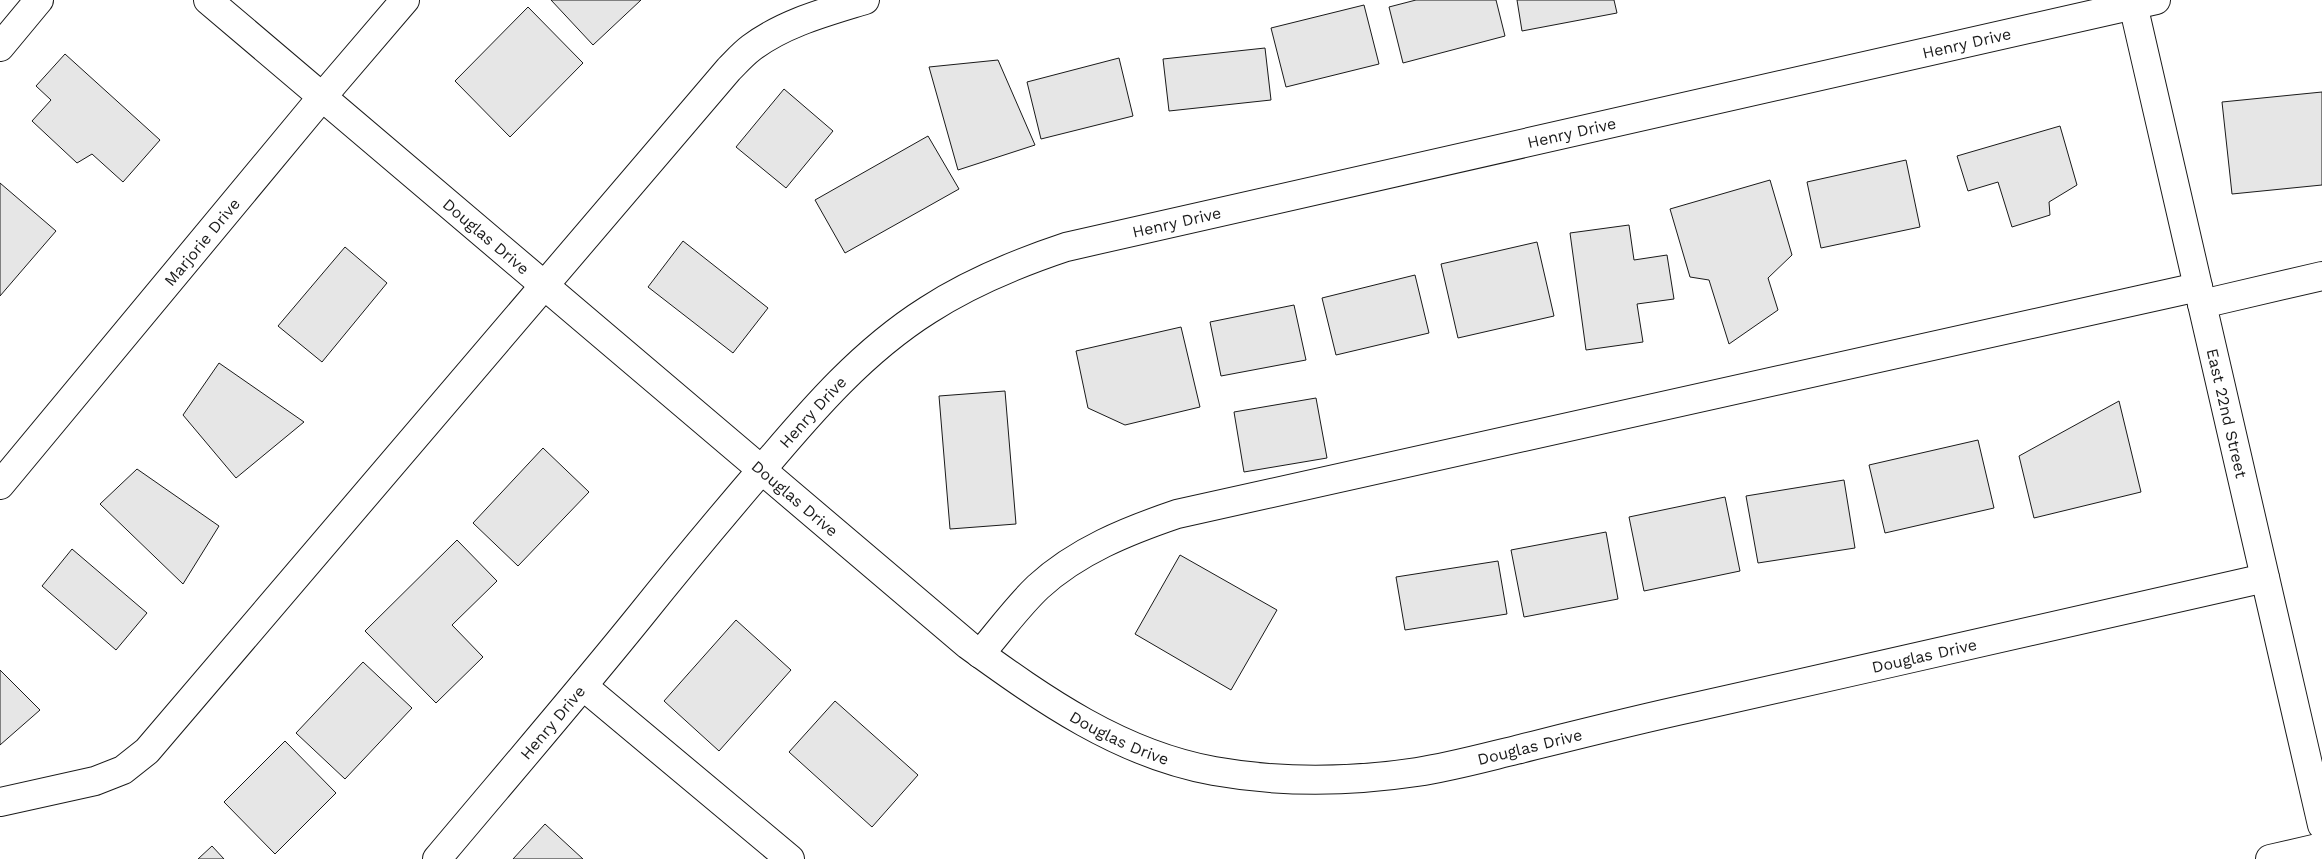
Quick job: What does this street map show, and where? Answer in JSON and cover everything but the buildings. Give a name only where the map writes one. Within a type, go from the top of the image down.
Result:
[{"type":"street","points":[[0,47],[39,0]]},
{"type":"street","name":"Douglas Drive","points":[[208,0],[543,286],[980,654],[1076,719],[1122,743],[1181,764],[1253,776],[1325,780],[1419,772],[1672,712],[2265,578]]},
{"type":"street","name":"Marjorie Drive","points":[[0,485],[322,96],[405,0]]},
{"type":"street","points":[[0,802],[95,781],[123,770],[147,751],[729,69],[751,48],[798,22],[865,0]]},
{"type":"street","name":"East 22nd Street","points":[[2140,2],[2200,296],[2322,825]]},
{"type":"street","name":"Henry Drive","points":[[437,859],[583,686],[717,520],[807,417],[864,358],[927,310],[961,290],[996,273],[1066,246],[2140,2]]},
{"type":"street","points":[[980,654],[1038,587],[1069,564],[1099,544],[1177,514],[2200,296],[2322,276]]},
{"type":"street","points":[[583,686],[790,859]]},
{"type":"street","points":[[2270,859],[2322,847]]}]
